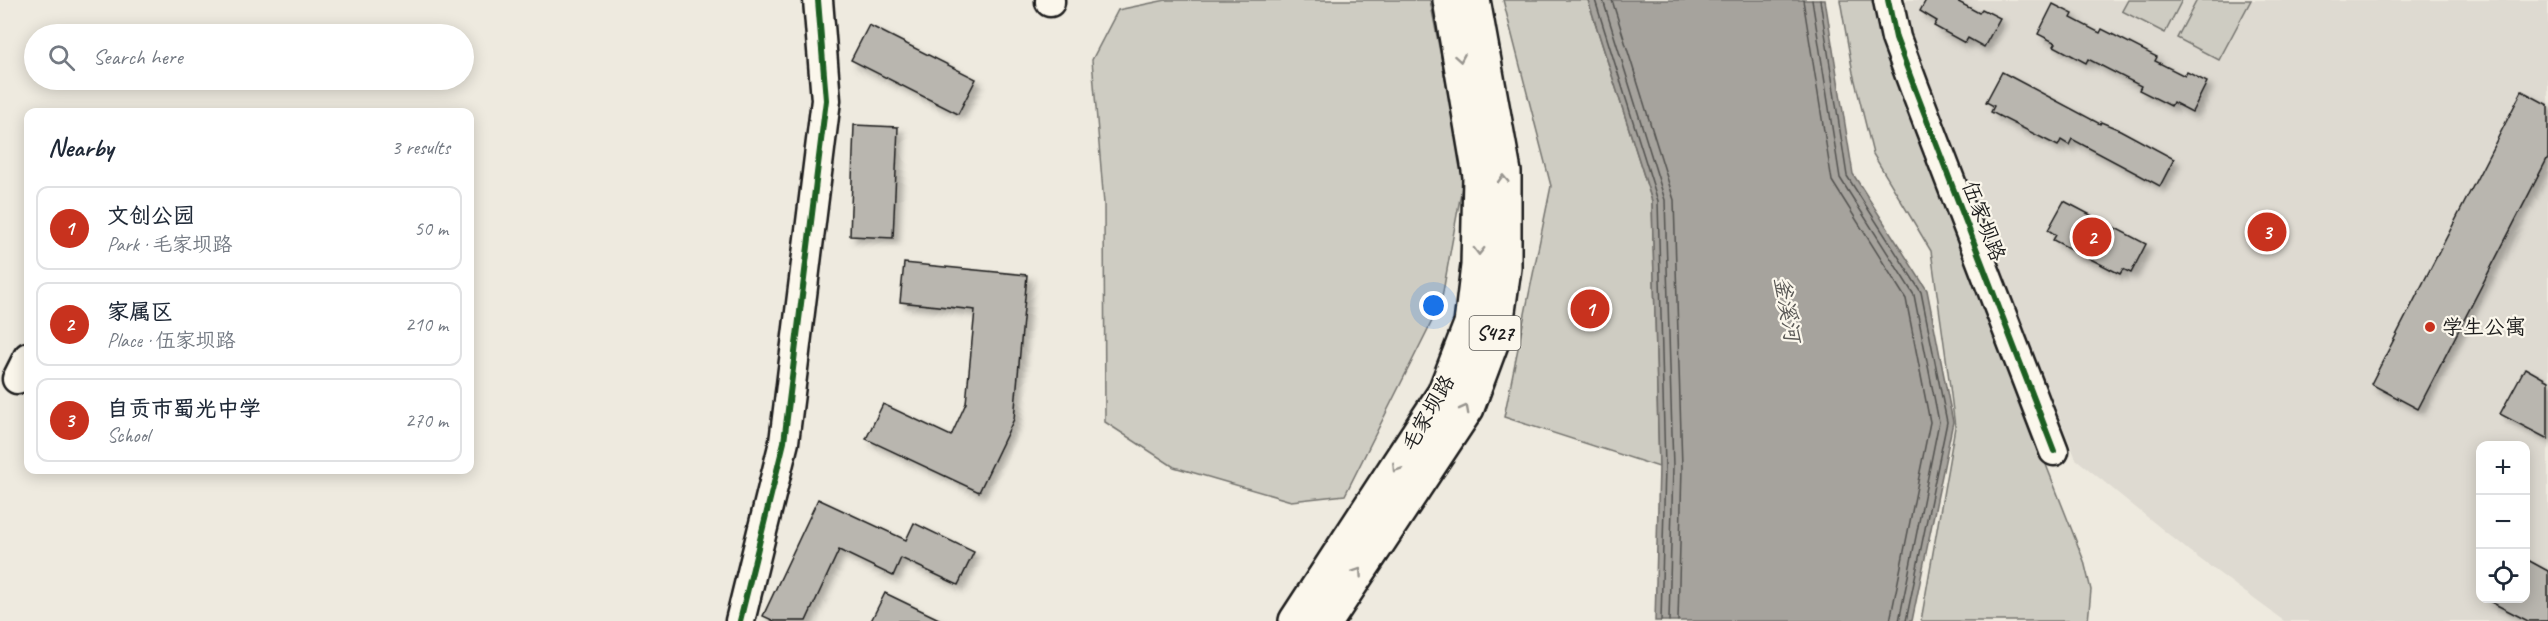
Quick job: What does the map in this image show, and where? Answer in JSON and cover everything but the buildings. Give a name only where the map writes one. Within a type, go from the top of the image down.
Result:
[{"type":"main road","name":"毛家坝路","points":[[1296,621],[1444,394],[1471,324],[1478,266],[1480,176],[1450,0]]},
{"type":"main road","name":"毛家坝路","points":[[1326,621],[1467,408],[1495,333],[1504,268],[1504,172],[1473,0]]},
{"type":"street","points":[[740,621],[786,430],[826,100],[818,0]]},
{"type":"street","name":"伍家坝路","points":[[1888,0],[1896,38],[2054,451]]},
{"type":"shaded area","points":[[1166,0],[1430,0],[1464,176],[1441,303],[1345,495],[1291,501],[1174,467],[1105,422],[1104,204],[1092,60],[1118,10]]},
{"type":"shaded area","points":[[1503,0],[1588,0],[1652,201],[1659,467],[1504,417],[1551,186]]},
{"type":"shaded area","points":[[1840,0],[1878,0],[2024,409],[2084,561],[2091,590],[2088,621],[1921,621],[1955,427],[1949,379],[1931,251],[1873,154],[1853,73]]},
{"type":"shaded area","points":[[1899,0],[2548,0],[2548,621],[2284,621],[2189,551],[2076,459],[1900,19]]},
{"type":"shaded area","points":[[2128,0],[2182,0],[2165,33],[2122,11]]},
{"type":"shaded area","points":[[2197,0],[2251,0],[2219,60],[2177,38]]},
{"type":"water","name":"釜溪河","points":[[1588,0],[1825,0],[1853,174],[1927,290],[1953,422],[1912,621],[1655,621],[1659,467],[1652,201]]},
{"type":"cycle path","points":[[740,621],[784,442],[826,100],[818,0]]},
{"type":"cycle path","points":[[1888,0],[1896,38],[2054,451]]},
{"type":"place","name":"自贡市蜀光中学","points":[[2267,232]]},
{"type":"place","name":"家属区","points":[[2092,237]]},
{"type":"place","name":"文创公园","points":[[1590,309]]},
{"type":"place","name":"学生公寓","points":[[2430,327]]}]
